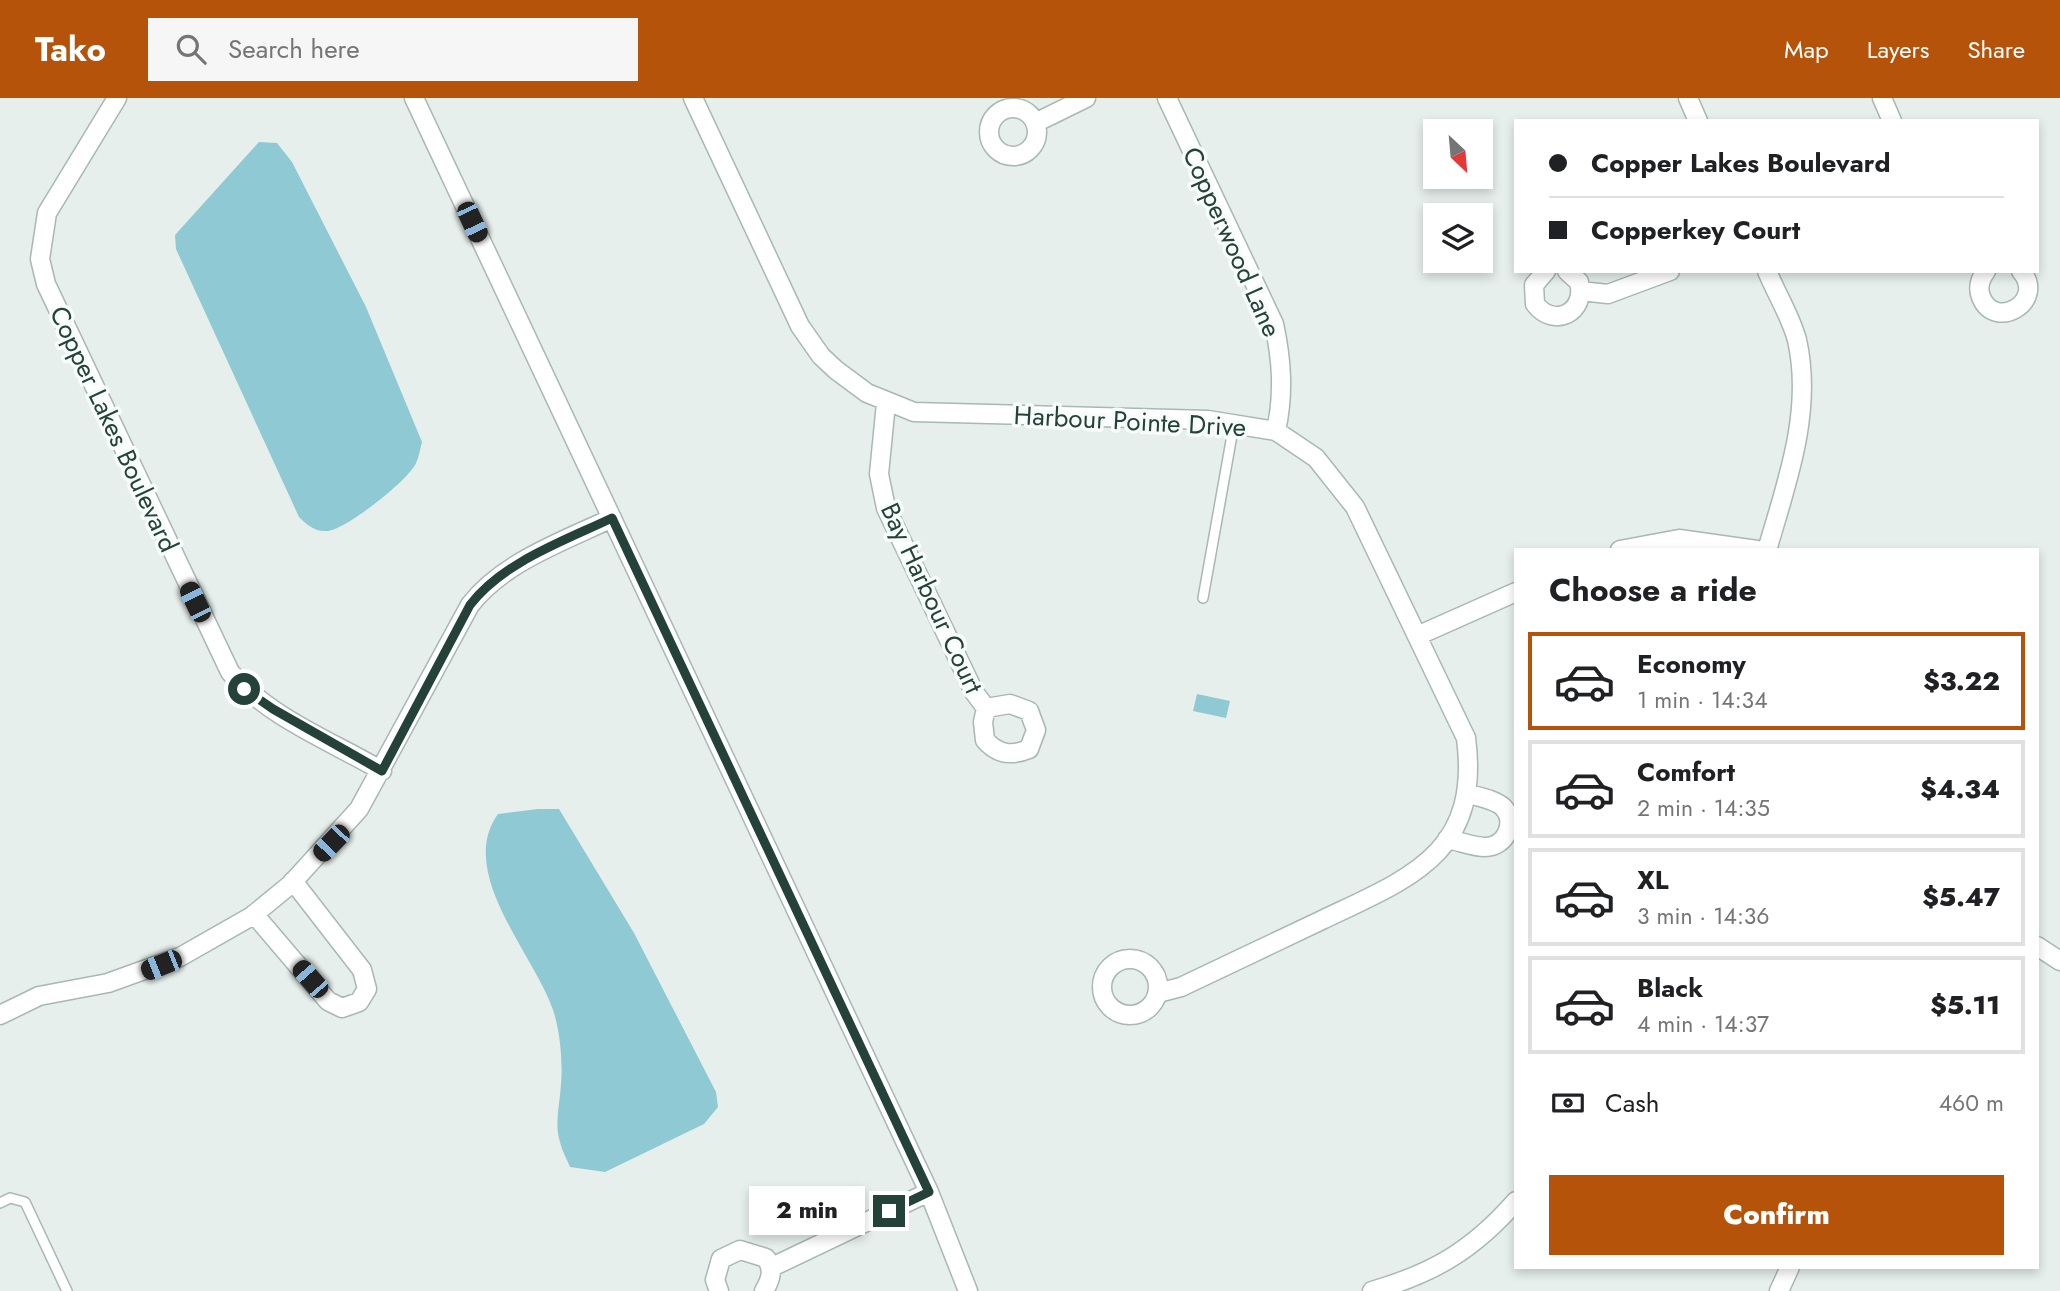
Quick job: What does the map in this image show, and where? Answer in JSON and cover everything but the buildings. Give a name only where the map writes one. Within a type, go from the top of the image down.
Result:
[{"type":"street","name":"Copper Lakes Boulevard","points":[[117,98],[47,213],[40,259],[46,284],[230,672],[244,689],[273,709],[382,771]]},
{"type":"street","points":[[414,98],[929,1192],[968,1291]]},
{"type":"street","name":"Harbour Pointe Drive","points":[[693,98],[800,326],[821,356],[836,370],[886,403],[914,412],[1234,422],[1276,431],[1317,458],[1355,507],[1466,738],[1469,760],[1466,793],[1458,820],[1447,839],[1416,873],[1181,987],[1158,993]]},
{"type":"street","points":[[1035,123],[1086,98]]},
{"type":"street","name":"Copperwood Lane","points":[[1167,98],[1274,324],[1282,360],[1281,410],[1276,431]]},
{"type":"street","points":[[1688,98],[1697,119]]},
{"type":"street","points":[[1881,98],[1891,119]]},
{"type":"street","points":[[1543,273],[1538,277],[1532,295],[1535,304],[1549,316],[1559,317],[1575,309],[1581,291],[1579,282],[1569,273]]},
{"type":"street","points":[[1581,291],[1608,294],[1665,273]]},
{"type":"street","points":[[1768,273],[1796,339],[1800,423],[1796,452],[1768,548]]},
{"type":"street","points":[[1977,275],[1979,291],[1988,308],[2007,313],[2023,304],[2028,295],[2028,285],[2022,273]]},
{"type":"street","name":"Bay Harbour Court","points":[[886,403],[879,474],[886,508],[974,692],[986,708]]},
{"type":"street","points":[[0,1015],[39,996],[108,983],[155,967],[212,940],[254,914],[293,881],[359,809],[470,605],[485,585],[536,555],[612,518]]},
{"type":"street","points":[[1631,548],[1679,539],[1743,548]]},
{"type":"street","points":[[1417,636],[1514,593]]},
{"type":"street","points":[[1447,839],[1486,847],[1501,842],[1508,832],[1508,816],[1504,808],[1496,802],[1466,793]]},
{"type":"street","points":[[254,914],[328,1001],[342,1008],[359,1002],[367,989],[362,970],[293,881]]},
{"type":"street","points":[[2039,947],[2060,961]]},
{"type":"street","points":[[772,1267],[929,1192]]},
{"type":"street","points":[[1372,1291],[1417,1276],[1466,1250],[1494,1226],[1514,1203]]},
{"type":"street","points":[[719,1291],[715,1280],[721,1259],[740,1250],[766,1258],[772,1267],[770,1281],[764,1291]]},
{"type":"street","points":[[1779,1291],[1789,1269]]},
{"type":"lane","points":[[1203,598],[1234,422]]},
{"type":"lane","points":[[0,1203],[10,1198],[25,1202],[67,1291]]},
{"type":"water","points":[[259,142],[277,143],[292,162],[366,307],[422,442],[416,463],[402,481],[361,514],[327,531],[315,529],[299,517],[176,249],[175,235]]},
{"type":"water","points":[[1197,694],[1230,701],[1226,718],[1193,711]]},
{"type":"water","points":[[559,809],[634,933],[716,1092],[718,1107],[704,1124],[605,1172],[570,1167],[562,1149],[557,1121],[562,1076],[561,1057],[553,1010],[503,913],[492,887],[486,861],[488,837],[498,814]]},
{"type":"route","points":[[244,689],[273,709],[382,771],[470,605],[485,585],[536,555],[612,518],[929,1192],[889,1211]]}]
